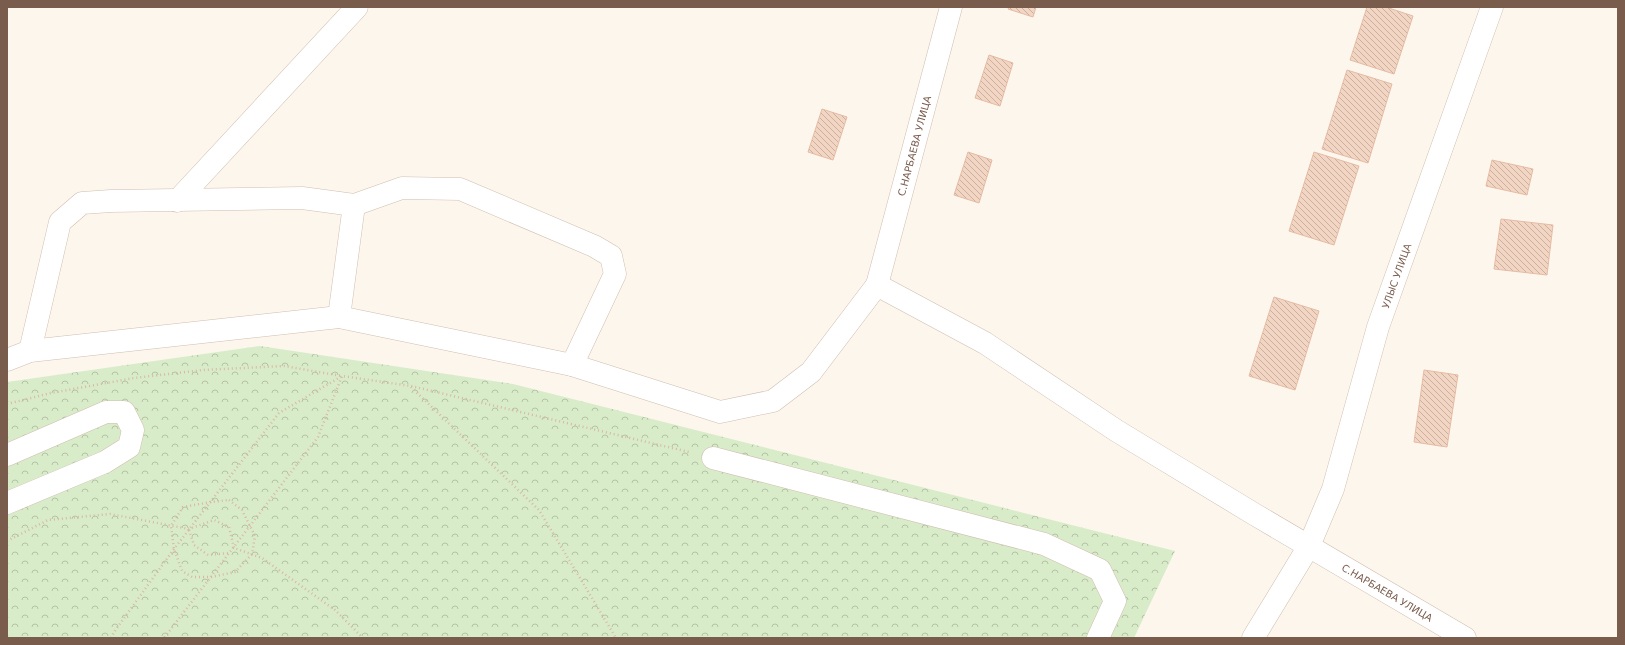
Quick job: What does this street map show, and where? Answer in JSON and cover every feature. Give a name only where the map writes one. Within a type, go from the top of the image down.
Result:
[{"type":"street","points":[[177,201],[357,7]]},
{"type":"street","name":"С.НАРБАЕВА УЛИЦА","points":[[951,7],[878,285],[985,343],[1117,431],[1466,638]]},
{"type":"street","name":"УЛЫС УЛИЦА","points":[[1253,638],[1309,546],[1333,489],[1378,328],[1492,7]]},
{"type":"street","points":[[30,351],[60,222],[82,203],[111,201],[302,198],[354,205],[402,188],[460,190],[594,246],[610,256],[615,274],[572,365]]},
{"type":"street","points":[[339,317],[354,205]]},
{"type":"street","points":[[7,360],[30,351],[339,317],[572,365],[720,412],[773,401],[811,372],[878,285]]},
{"type":"street","points":[[7,455],[106,412],[124,412],[134,430],[130,447],[105,462],[7,503]]},
{"type":"street","points":[[713,458],[1044,544],[1100,570],[1115,601],[1098,638]]},
{"type":"path","points":[[7,404],[51,393],[134,378],[203,370],[284,366],[411,386],[713,458]]},
{"type":"path","points":[[111,638],[174,549],[279,412],[342,376]]},
{"type":"path","points":[[164,638],[318,437],[342,376]]},
{"type":"path","points":[[411,386],[539,510],[616,638]]},
{"type":"path","points":[[229,500],[242,510],[251,525],[255,536],[252,554],[235,572],[211,577],[192,577],[182,571],[174,549],[171,526],[183,507],[229,500]]},
{"type":"path","points":[[7,542],[48,520],[110,514],[189,529],[214,520],[229,527],[234,548]]},
{"type":"path","points":[[189,529],[194,545],[208,555],[229,553]]},
{"type":"path","points":[[234,548],[262,558],[335,610],[363,638]]},
{"type":"green space","points":[[260,346],[513,384],[1175,551],[1134,638],[7,638],[7,382]]},
{"type":"building","points":[[1009,7],[1036,7],[1033,17],[1008,9]]},
{"type":"building","points":[[1367,7],[1386,7],[1413,16],[1394,74],[1350,60]]},
{"type":"building","points":[[989,55],[1013,63],[1000,106],[975,98]]},
{"type":"building","points":[[1347,70],[1392,84],[1368,163],[1322,149]]},
{"type":"building","points":[[822,109],[847,117],[833,160],[808,152]]},
{"type":"building","points":[[968,152],[992,160],[979,203],[954,195]]},
{"type":"building","points":[[1314,152],[1359,166],[1334,245],[1289,231]]},
{"type":"building","points":[[1492,160],[1533,169],[1527,195],[1486,186]]},
{"type":"building","points":[[1501,219],[1553,225],[1547,275],[1494,269]]},
{"type":"building","points":[[1274,297],[1319,311],[1295,390],[1249,376]]},
{"type":"building","points":[[1424,370],[1458,375],[1447,447],[1414,442]]}]
